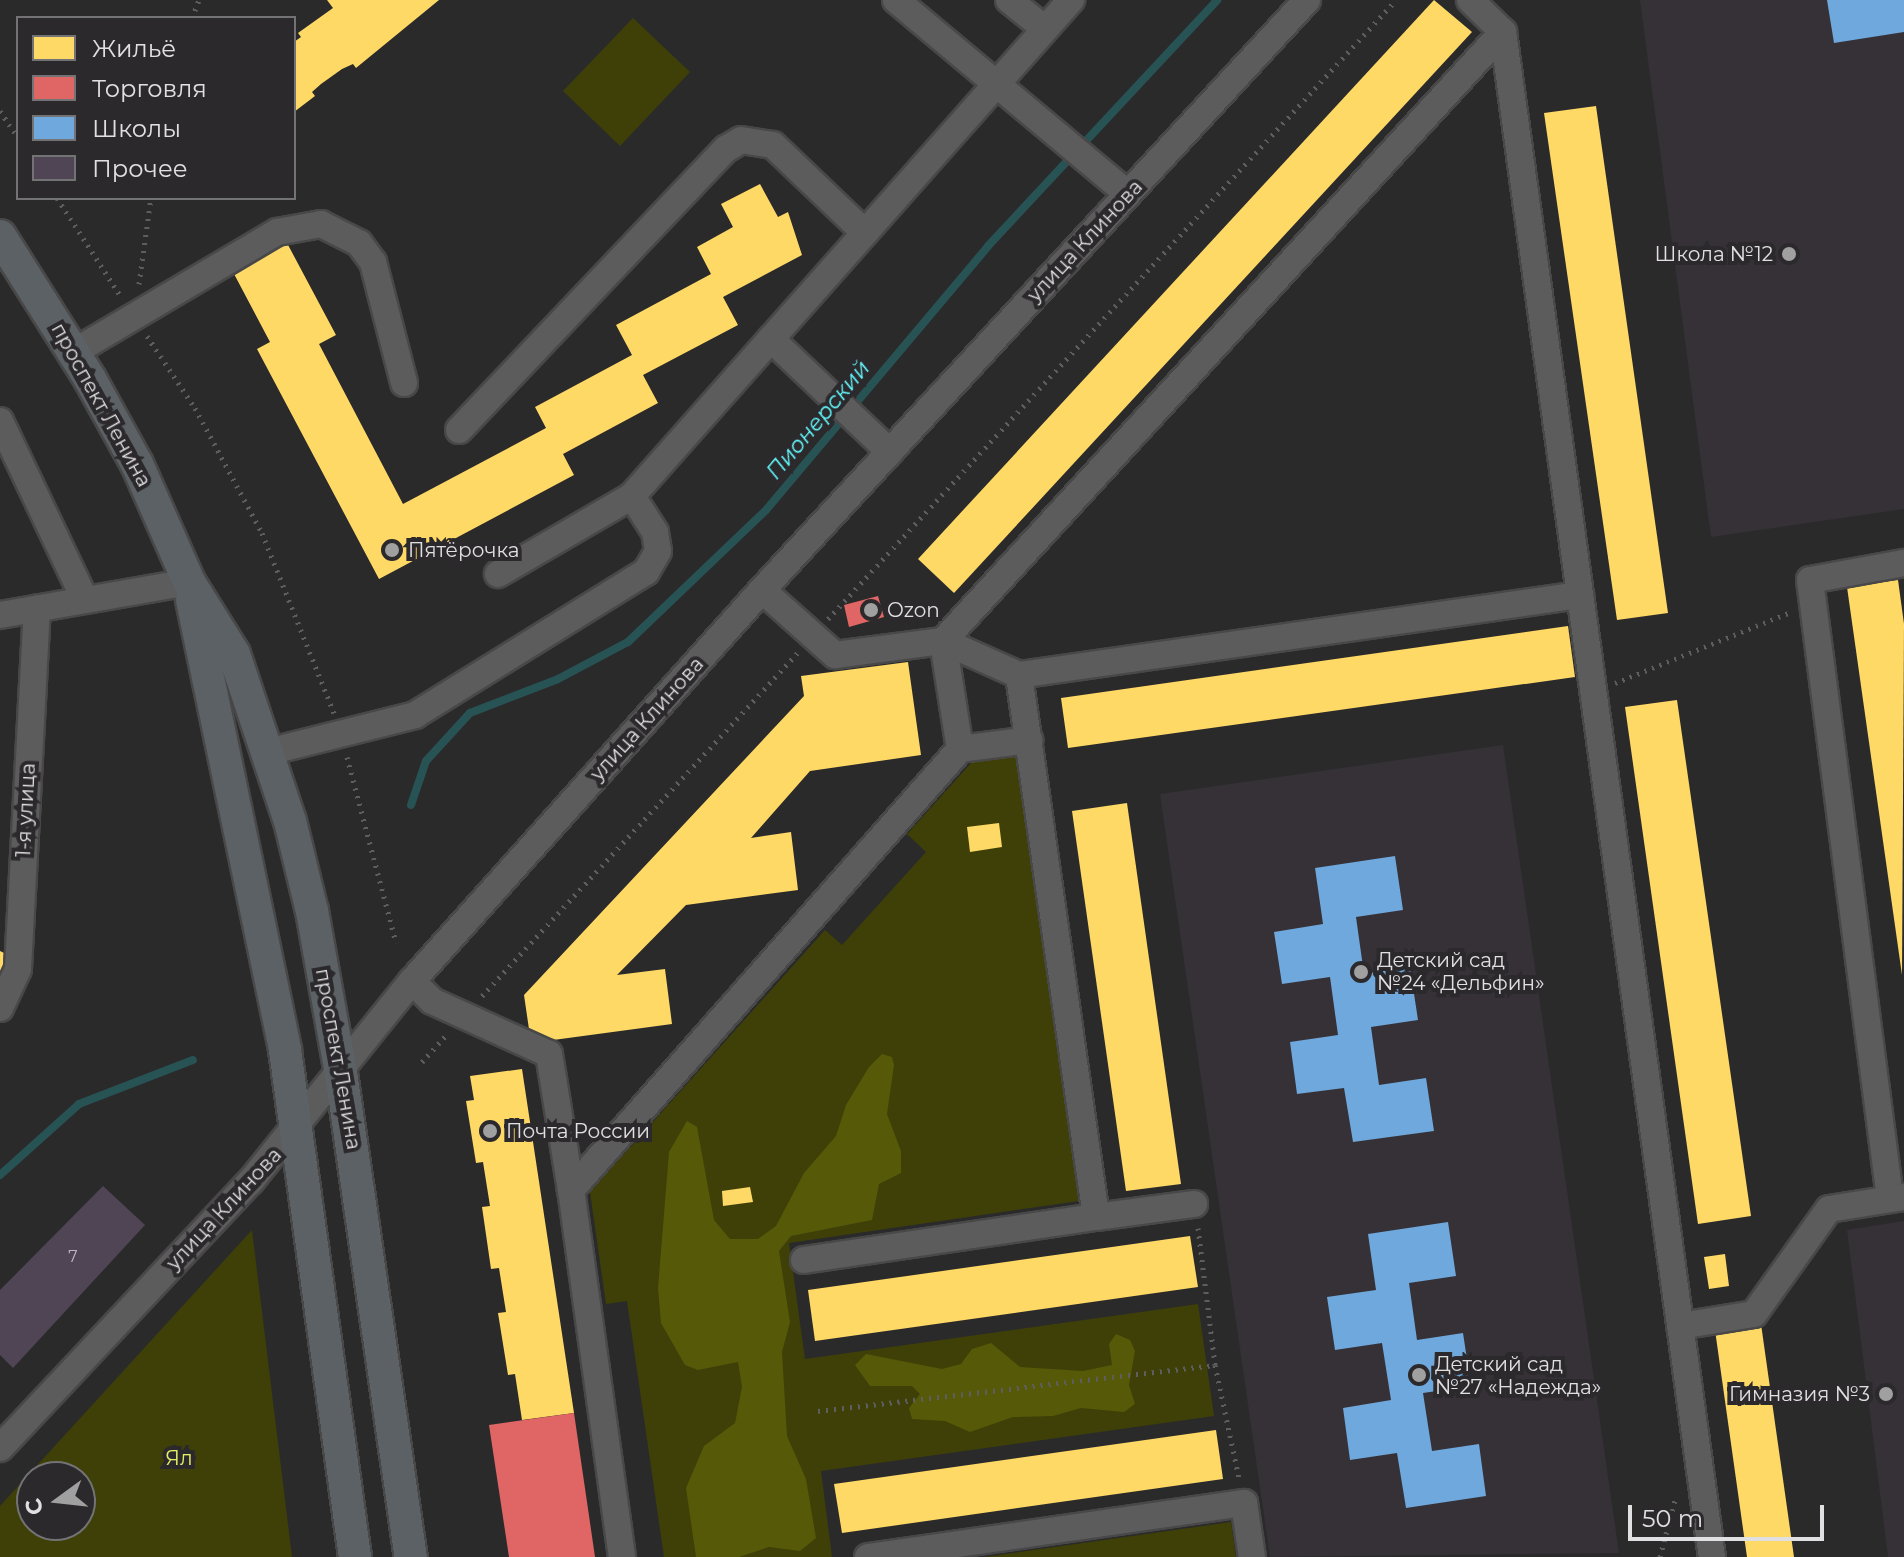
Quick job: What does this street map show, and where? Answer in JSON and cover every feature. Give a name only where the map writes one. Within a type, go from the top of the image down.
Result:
[{"type":"main road","name":"проспект Ленина","points":[[0,236],[74,352],[137,464],[189,582],[234,654],[268,752],[312,911],[341,1073],[411,1557]]},
{"type":"main road","name":"проспект Ленина","points":[[189,582],[297,1128],[355,1557]]},
{"type":"street","points":[[896,0],[1128,194]]},
{"type":"street","points":[[1009,0],[1045,29]]},
{"type":"street","points":[[498,574],[632,496],[1071,0]]},
{"type":"street","name":"улица Клинова","points":[[0,1448],[297,1128],[412,981],[762,590],[1307,0]]},
{"type":"street","points":[[1470,0],[1503,32],[1712,1557]]},
{"type":"street","points":[[943,641],[1503,32]]},
{"type":"street","points":[[459,430],[726,149],[741,140],[773,145],[865,233]]},
{"type":"street","points":[[74,352],[277,232],[321,224],[359,243],[373,262],[404,383]]},
{"type":"street","points":[[771,339],[890,452]]},
{"type":"street","points":[[0,421],[85,600]]},
{"type":"street","points":[[268,752],[415,715],[646,572],[658,551],[655,532],[632,496]]},
{"type":"street","points":[[1680,1326],[1754,1314],[1829,1209],[1897,1198],[1811,606],[1810,580],[1904,563]]},
{"type":"street","points":[[0,615],[189,582]]},
{"type":"street","points":[[762,590],[835,655],[943,641],[1019,675],[1580,595]]},
{"type":"street","name":"1-я улица","points":[[0,1008],[18,969],[37,609]]},
{"type":"street","points":[[943,641],[960,749]]},
{"type":"street","points":[[1019,675],[1096,1217]]},
{"type":"street","points":[[571,1190],[960,749],[1029,740]]},
{"type":"street","points":[[412,981],[432,1001],[549,1054],[622,1557]]},
{"type":"street","points":[[804,1260],[1194,1204]]},
{"type":"street","points":[[868,1557],[1244,1503],[1252,1557]]},
{"type":"path","points":[[422,1062],[1396,0]]},
{"type":"path","points":[[0,111],[16,135]]},
{"type":"path","points":[[58,200],[195,408],[262,533],[314,654],[341,735],[396,943]]},
{"type":"path","points":[[134,316],[151,200]]},
{"type":"path","points":[[1594,692],[1811,606]]},
{"type":"path","points":[[1194,1204],[1215,1365],[1244,1503]]},
{"type":"path","points":[[818,1411],[1215,1365]]},
{"type":"shaded area","name":"Школа №12","points":[[1640,0],[1904,0],[1904,509],[1711,537]]},
{"type":"shaded area","points":[[1503,745],[1619,1553],[1270,1557],[1160,794]]},
{"type":"shaded area","points":[[882,1054],[892,1057],[894,1065],[887,1114],[901,1151],[901,1173],[879,1184],[872,1220],[791,1236],[779,1251],[790,1322],[782,1352],[787,1436],[806,1479],[816,1538],[800,1551],[769,1547],[739,1557],[696,1557],[686,1488],[704,1446],[735,1423],[742,1387],[738,1362],[698,1370],[685,1365],[661,1323],[658,1288],[669,1152],[687,1121],[697,1127],[714,1220],[730,1239],[758,1239],[776,1226],[804,1173],[836,1136],[846,1105],[869,1067]]},
{"type":"shaded area","name":"Гимназия №3","points":[[1904,1221],[1904,1557],[1888,1557],[1847,1230]]},
{"type":"shaded area","points":[[1116,1334],[1130,1340],[1135,1351],[1129,1385],[1135,1404],[1124,1412],[1081,1408],[1053,1416],[1013,1417],[970,1432],[945,1421],[912,1419],[909,1408],[920,1394],[912,1386],[870,1386],[855,1365],[866,1354],[942,1369],[961,1364],[972,1349],[991,1343],[1020,1367],[1083,1371],[1112,1365],[1109,1344]]},
{"type":"green space","points":[[633,18],[690,72],[620,146],[563,91]]},
{"type":"green space","points":[[1016,756],[1079,1201],[789,1243],[805,1359],[1198,1304],[1214,1416],[821,1471],[832,1557],[664,1557],[627,1301],[606,1304],[590,1192],[825,930],[842,945],[926,852],[907,834],[972,762]]},
{"type":"green space","name":"Ял","points":[[252,1230],[292,1557],[0,1557],[0,1506],[16,1488],[16,1541],[96,1541],[96,1461],[41,1461]]},
{"type":"green space","points":[[1231,1522],[1236,1557],[984,1557]]},
{"type":"building: Жильё","points":[[327,0],[439,0],[356,68],[353,64],[342,69],[321,84],[312,92],[315,96],[296,110],[296,41],[301,37],[298,33],[333,8]]},
{"type":"building: Жильё","points":[[1434,0],[1472,32],[954,593],[918,559]]},
{"type":"building: Жильё","points":[[1596,106],[1668,613],[1617,620],[1544,113]]},
{"type":"building: Жильё","points":[[760,184],[778,217],[788,212],[802,255],[723,297],[738,325],[643,375],[658,403],[563,454],[574,475],[379,579],[257,349],[270,342],[233,272],[287,243],[336,335],[319,344],[403,504],[546,428],[535,407],[632,355],[616,325],[711,274],[697,247],[733,227],[721,204]]},
{"type":"building: Жильё","points":[[1898,580],[1904,624],[1902,975],[1847,587]]},
{"type":"building: Жильё","points":[[1568,626],[1575,677],[1068,748],[1061,698]]},
{"type":"building: Жильё","points":[[908,662],[921,755],[810,771],[751,838],[791,832],[798,890],[686,905],[617,975],[665,969],[672,1024],[531,1043],[524,995],[804,696],[801,676]]},
{"type":"building: Жильё","points":[[1677,700],[1751,1216],[1698,1224],[1625,707]]},
{"type":"building: Жильё","points":[[1127,803],[1181,1184],[1126,1191],[1072,811]]},
{"type":"building: Жильё","points":[[999,823],[1002,847],[970,852],[967,827]]},
{"type":"building: Жильё","points":[[0,951],[10,956],[0,978]]},
{"type":"building: Жильё","points":[[522,1069],[574,1413],[522,1420],[515,1374],[508,1375],[498,1313],[506,1312],[499,1268],[491,1269],[482,1207],[490,1206],[483,1162],[476,1163],[466,1101],[474,1100],[470,1076]]},
{"type":"building: Жильё","points":[[750,1187],[753,1202],[723,1206],[722,1191]]},
{"type":"building: Жильё","points":[[1190,1236],[1198,1287],[815,1341],[808,1290]]},
{"type":"building: Жильё","points":[[1725,1254],[1729,1286],[1709,1289],[1704,1257]]},
{"type":"building: Жильё","points":[[1761,1324],[1794,1557],[1747,1557],[1715,1330]]},
{"type":"building: Жильё","points":[[1216,1430],[1223,1479],[842,1533],[834,1484]]},
{"type":"building: Торговля","points":[[878,596],[884,617],[849,627],[844,605]]},
{"type":"building: Торговля","points":[[574,1413],[595,1557],[509,1557],[489,1425]]},
{"type":"building: Школы","points":[[1827,0],[1904,0],[1904,32],[1834,43]]},
{"type":"building: Школы","points":[[1395,856],[1403,910],[1356,917],[1364,974],[1410,967],[1418,1020],[1371,1027],[1379,1085],[1426,1078],[1434,1131],[1353,1142],[1344,1088],[1297,1094],[1290,1042],[1338,1035],[1330,977],[1282,984],[1274,932],[1323,924],[1315,868]]},
{"type":"building: Школы","points":[[1448,1222],[1456,1276],[1409,1283],[1417,1340],[1463,1333],[1471,1386],[1423,1393],[1432,1451],[1479,1444],[1486,1496],[1406,1508],[1397,1453],[1350,1460],[1343,1408],[1391,1400],[1382,1343],[1335,1350],[1327,1297],[1376,1290],[1368,1234]]},
{"type":"building: Прочее","points":[[103,1186],[145,1225],[13,1368],[0,1355],[0,1290]]},
{"type":"waterway","name":"Пионерский","points":[[411,805],[426,761],[470,713],[558,679],[628,642],[766,510],[988,246],[1217,0]]},
{"type":"waterway","name":"Пионерский","points":[[0,1175],[79,1104],[193,1060]]},
{"type":"place","name":"Школа №12","points":[[1789,254]]},
{"type":"place","name":"Пятёрочка","points":[[392,550]]},
{"type":"place","name":"Ozon","points":[[871,610]]},
{"type":"place","name":"Детский сад №24 «Дельфин»","points":[[1361,972]]},
{"type":"place","name":"Почта России","points":[[490,1131]]},
{"type":"place","name":"Детский сад №27 «Надежда»","points":[[1419,1375]]},
{"type":"place","name":"Гимназия №3","points":[[1886,1394]]}]
